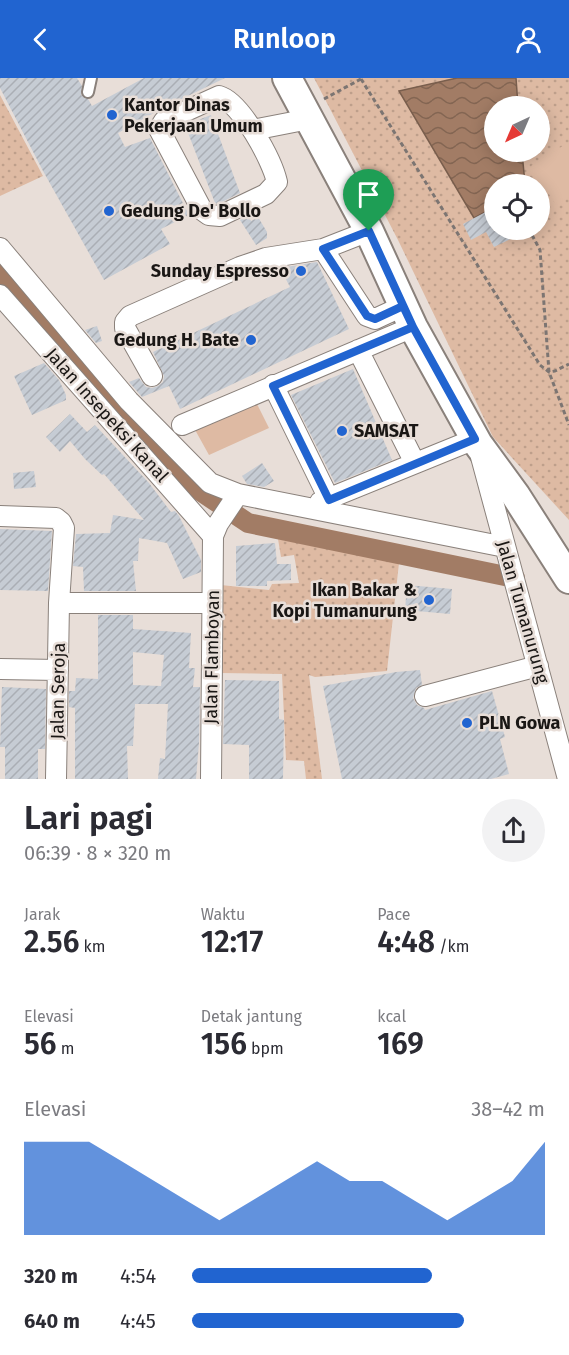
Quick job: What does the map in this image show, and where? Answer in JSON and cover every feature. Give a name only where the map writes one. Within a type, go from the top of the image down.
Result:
[{"type":"street","name":"Jalan Tumanurung","points":[[287,78],[369,231],[408,316],[476,442],[516,496],[569,579]]},
{"type":"street","points":[[219,96],[233,103],[253,130],[276,178],[274,187],[266,194],[220,216],[209,215],[202,210],[159,131],[160,126],[164,121],[219,96]]},
{"type":"street","points":[[253,130],[307,115]]},
{"type":"street","points":[[152,376],[125,328],[125,322],[129,316],[240,267],[266,258],[323,249],[369,231]]},
{"type":"street","points":[[0,248],[136,408],[210,483],[236,498],[505,548]]},
{"type":"street","points":[[323,249],[367,316],[375,319],[408,316]]},
{"type":"street","name":"Jalan Insepeksi Kanal","points":[[0,295],[215,530]]},
{"type":"street","points":[[182,425],[358,350],[408,316]]},
{"type":"street","points":[[358,350],[415,463]]},
{"type":"street","points":[[273,386],[324,501],[415,463],[476,442]]},
{"type":"street","name":"Jalan Tumanurung","points":[[476,442],[568,779]]},
{"type":"street","name":"Jalan Tumanurung","points":[[516,496],[554,532],[569,550]]},
{"type":"street","points":[[215,530],[236,498]]},
{"type":"street","name":"Jalan Seroja","points":[[0,516],[48,516],[62,522],[64,528],[59,603],[56,779]]},
{"type":"street","name":"Jalan Flamboyan","points":[[211,779],[212,603],[215,530]]},
{"type":"street","points":[[59,603],[212,603]]},
{"type":"street","points":[[425,696],[538,666]]},
{"type":"street","points":[[0,669],[58,670]]},
{"type":"lane","points":[[88,92],[91,78]]},
{"type":"path","points":[[307,115],[362,78],[540,364],[549,372]]},
{"type":"path","points":[[535,240],[540,250],[549,372],[569,425]]},
{"type":"path","points":[[549,372],[569,364]]},
{"type":"shaded area","points":[[314,78],[569,78],[569,520],[493,437],[398,240]]},
{"type":"shaded area","points":[[0,95],[43,176],[0,196]]},
{"type":"shaded area","points":[[569,142],[569,197],[556,205],[550,196],[550,174],[536,174],[531,166],[537,162],[550,162],[550,154]]},
{"type":"shaded area","points":[[255,400],[269,428],[209,455],[194,428]]},
{"type":"shaded area","points":[[278,539],[399,563],[387,671],[315,677],[309,675],[322,779],[306,779],[304,761],[286,760],[282,674],[220,673],[221,585],[269,590],[272,584],[299,583],[294,555],[281,557]]},
{"type":"water","points":[[457,78],[516,78],[517,96],[484,96],[484,162],[523,162],[524,174],[484,174],[484,213],[474,218],[399,91]]},
{"type":"building","points":[[0,78],[77,78],[82,86],[81,95],[88,99],[92,106],[144,78],[225,78],[118,133],[125,147],[150,138],[189,215],[161,229],[170,244],[104,280],[0,88]]},
{"type":"building","points":[[211,115],[240,193],[218,204],[215,203],[185,125]]},
{"type":"building","points":[[484,213],[484,233],[471,240],[463,224]]},
{"type":"building","points":[[249,216],[251,221],[258,217],[267,232],[267,238],[256,245],[240,220]]},
{"type":"building","points":[[490,240],[508,240],[494,247]]},
{"type":"building","name":"Gedung H. Bate","points":[[317,262],[349,329],[180,409],[169,386],[142,397],[129,382],[139,378],[146,387],[158,386],[163,382],[164,376],[153,352],[290,287],[280,268]]},
{"type":"building","points":[[97,326],[102,341],[96,343],[85,330]]},
{"type":"building","points":[[44,363],[59,380],[66,400],[32,415],[14,376]]},
{"type":"building","name":"SAMSAT","points":[[353,369],[392,460],[335,483],[291,395]]},
{"type":"building","points":[[70,414],[87,432],[95,425],[149,483],[171,512],[175,511],[201,560],[201,572],[183,579],[167,543],[139,538],[138,561],[133,561],[136,591],[84,591],[83,567],[73,566],[76,534],[110,533],[113,515],[144,520],[104,474],[102,475],[85,459],[70,441],[60,452],[46,437]]},
{"type":"building","points":[[262,463],[274,481],[264,487],[247,484],[242,476]]},
{"type":"building","points":[[34,471],[36,487],[14,489],[13,473]]},
{"type":"building","points":[[0,529],[52,531],[48,591],[0,590]]},
{"type":"building","points":[[275,543],[277,564],[291,564],[291,580],[267,581],[267,586],[236,586],[236,546]]},
{"type":"building","name":"Ikan Bakar & Kopi Tumanurung","points":[[407,585],[452,589],[450,614],[405,610]]},
{"type":"building","points":[[98,615],[133,615],[133,629],[191,633],[189,668],[195,668],[193,687],[200,687],[196,779],[158,779],[160,758],[165,759],[168,704],[135,704],[133,746],[127,746],[128,779],[75,779],[75,708],[69,707],[69,691],[75,691],[76,678],[98,679]],"holes":[[[133,652],[164,655],[161,686],[133,685]]]},
{"type":"building","points":[[420,670],[422,685],[416,688],[413,698],[417,705],[425,710],[492,691],[505,737],[500,739],[509,774],[491,779],[342,779],[323,686],[396,672]]},
{"type":"building","points":[[225,680],[279,681],[279,719],[284,720],[283,779],[249,779],[249,745],[223,744]]},
{"type":"building","points":[[2,687],[46,689],[45,749],[38,749],[38,779],[5,779],[5,747],[0,747]]},
{"type":"waterway","points":[[0,269],[194,487],[248,523],[515,578]]},
{"type":"place","name":"Kantor Dinas Pekerjaan Umum","points":[[112,115]]},
{"type":"place","name":"Gedung De' Bollo","points":[[109,211]]},
{"type":"place","name":"Sunday Espresso","points":[[301,271]]},
{"type":"place","name":"Gedung H. Bate","points":[[251,340]]},
{"type":"place","name":"SAMSAT","points":[[342,431]]},
{"type":"place","name":"Ikan Bakar & Kopi Tumanurung","points":[[429,600]]},
{"type":"place","name":"PLN Gowa","points":[[467,723]]},
{"type":"route","points":[[369,231],[323,249],[367,316],[375,319],[403,306],[413,327],[273,386],[329,500],[475,439],[413,327],[369,231]]}]
